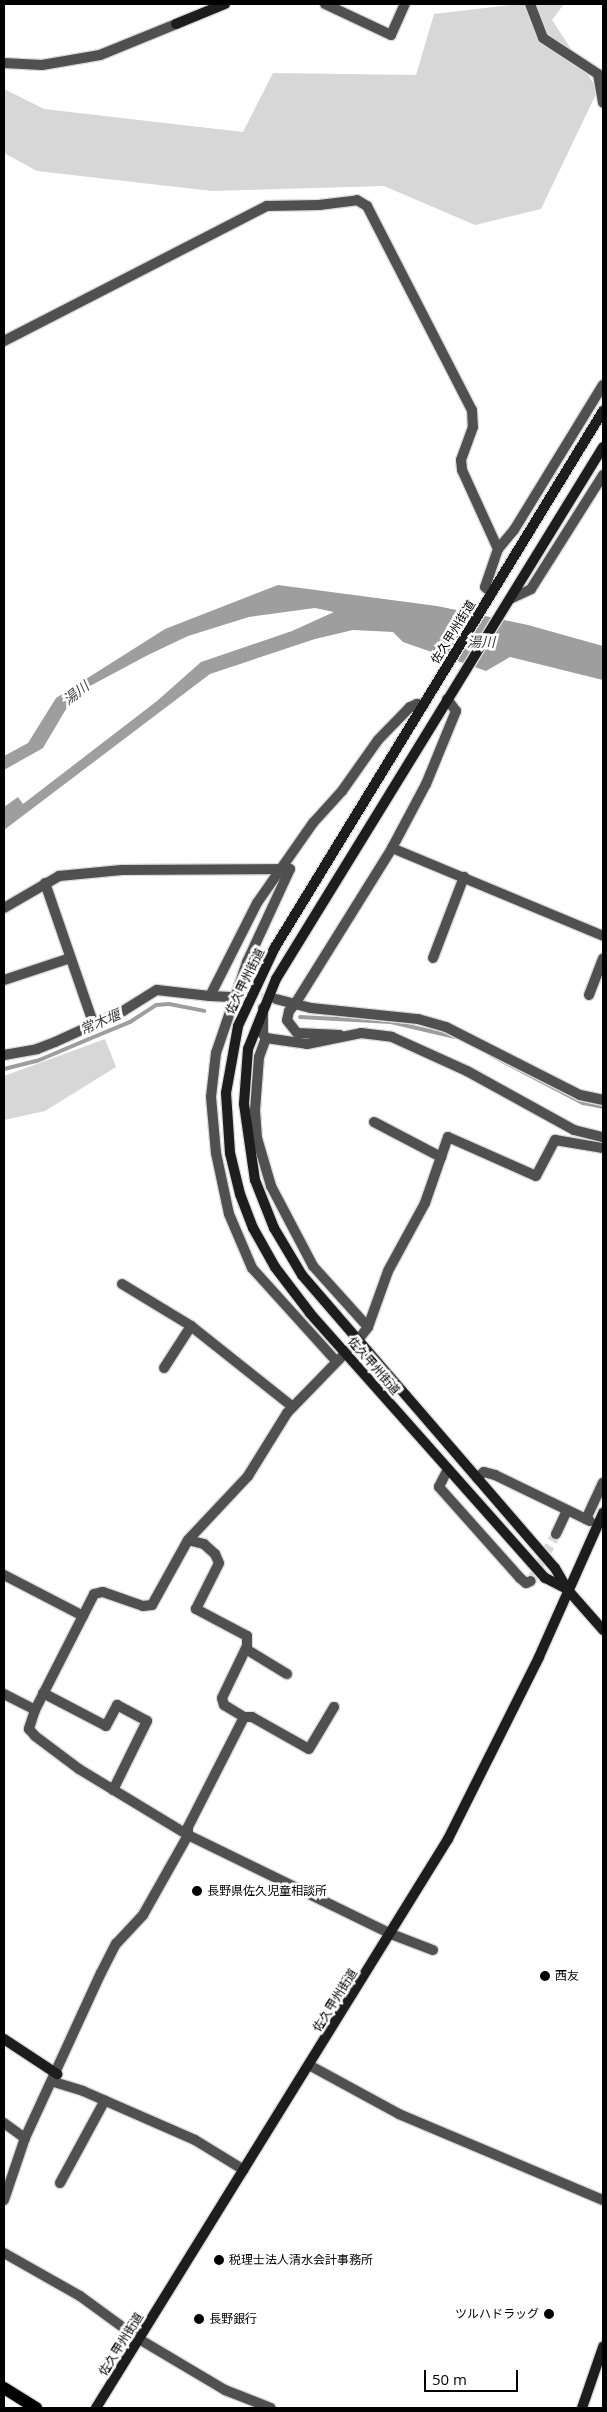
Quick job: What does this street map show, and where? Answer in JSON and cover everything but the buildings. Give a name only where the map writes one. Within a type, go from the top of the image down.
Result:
[{"type":"main road","points":[[176,24],[225,4]]},
{"type":"main road","name":"佐久甲州街道","points":[[567,1589],[545,1578],[346,1352],[275,1267],[253,1228],[240,1194],[226,1120],[228,1066],[237,1015],[274,949],[603,411]]},
{"type":"main road","name":"佐久甲州街道","points":[[567,1589],[555,1568],[358,1340],[287,1254],[255,1180],[245,1127],[244,1080],[248,1049],[263,1007],[291,953],[603,447]]},
{"type":"main road","points":[[603,1513],[567,1589],[603,1630]]},
{"type":"main road","name":"佐久甲州街道","points":[[96,2408],[391,1934],[466,1807],[539,1657],[567,1589]]},
{"type":"main road","points":[[4,2039],[55,2078]]},
{"type":"main road","points":[[582,2408],[603,2346]]},
{"type":"main road","points":[[4,2388],[36,2408]]},
{"type":"street","points":[[325,4],[391,35],[405,4]]},
{"type":"street","points":[[530,4],[543,38],[588,64],[598,74],[603,103]]},
{"type":"street","points":[[4,63],[42,65],[100,55],[176,24]]},
{"type":"street","points":[[4,341],[267,206],[357,200],[367,206],[472,410],[474,426],[461,460],[462,470],[498,549]]},
{"type":"street","points":[[492,593],[485,587],[498,549],[514,530],[603,385]]},
{"type":"street","points":[[510,599],[523,595],[540,577],[603,475]]},
{"type":"street","points":[[449,696],[456,711],[426,784],[392,848],[295,1004],[287,1020],[298,1033],[340,1036],[376,1033],[410,1043],[574,1130],[603,1137]]},
{"type":"street","points":[[210,996],[257,904],[282,868],[378,740],[410,706],[418,704],[423,706]]},
{"type":"street","points":[[392,848],[603,936]]},
{"type":"street","points":[[4,908],[59,876],[122,870],[155,872],[287,867],[289,872],[247,962],[237,1015],[216,1053],[212,1097],[216,1153],[229,1214],[252,1268],[336,1361]]},
{"type":"street","points":[[433,958],[464,877]]},
{"type":"street","points":[[45,883],[94,1025]]},
{"type":"street","points":[[4,980],[70,958]]},
{"type":"street","points":[[589,995],[603,959]]},
{"type":"street","points":[[4,1055],[37,1049],[94,1025],[157,990],[231,997]]},
{"type":"street","points":[[276,999],[311,1008],[383,1013],[446,1027],[580,1095],[603,1100]]},
{"type":"street","points":[[263,1007],[263,1034],[266,1038]]},
{"type":"street","points":[[266,1038],[307,1044],[340,1036]]},
{"type":"street","points":[[266,1038],[259,1057],[255,1110],[257,1138],[270,1186],[314,1266],[368,1327]]},
{"type":"street","points":[[374,1122],[441,1157]]},
{"type":"street","points":[[433,1950],[391,1934],[188,1835],[79,1770],[35,1736],[29,1729],[35,1710],[94,1594],[99,1591],[143,1606],[152,1604],[188,1540],[248,1476],[292,1407],[358,1340],[368,1327],[388,1271],[425,1203],[448,1137],[536,1176],[555,1140],[603,1148]]},
{"type":"street","points":[[122,1284],[191,1326],[292,1407]]},
{"type":"street","points":[[164,1368],[191,1326]]},
{"type":"street","points":[[448,1469],[438,1487],[520,1578],[526,1583],[531,1581]]},
{"type":"street","points":[[477,1478],[484,1472],[495,1475],[598,1524]]},
{"type":"street","points":[[586,1519],[603,1483]]},
{"type":"street","points":[[556,1534],[567,1510]]},
{"type":"street","points":[[188,1540],[204,1544],[215,1554],[219,1563],[196,1609],[247,1636],[246,1649],[222,1698],[224,1705],[244,1717],[252,1717],[309,1749],[334,1707]]},
{"type":"street","points":[[4,1576],[82,1616]]},
{"type":"street","points":[[246,1649],[287,1674]]},
{"type":"street","points":[[4,1694],[35,1710]]},
{"type":"street","points":[[43,1694],[106,1726],[117,1705],[147,1721],[113,1790]]},
{"type":"street","points":[[4,2200],[25,2138],[55,2078],[116,1944],[143,1915],[188,1835],[188,1827],[244,1717]]},
{"type":"street","points":[[309,2064],[399,2114],[603,2200]]},
{"type":"street","points":[[55,2078],[195,2140],[244,2170]]},
{"type":"street","points":[[60,2183],[105,2100]]},
{"type":"street","points":[[4,2123],[25,2138]]},
{"type":"street","points":[[4,2254],[80,2296],[139,2339],[225,2390],[271,2408]]},
{"type":"shaded area","points":[[518,4],[564,4],[552,20],[598,90],[541,209],[475,225],[384,186],[212,191],[37,171],[4,153],[4,89],[44,109],[243,132],[273,73],[416,75],[434,14]]},
{"type":"shaded area","points":[[105,1039],[116,1067],[45,1111],[4,1120],[4,1076]]},
{"type":"water","name":"湯川","points":[[278,585],[437,606],[528,625],[603,646],[603,680],[510,657],[486,671],[403,642],[393,632],[353,630],[315,639],[210,674],[4,830],[4,807],[18,797],[23,804],[157,701],[201,662],[292,631],[334,612],[315,608],[249,617],[188,636],[148,655],[75,694],[43,748],[4,770],[4,756],[28,743],[56,698],[165,629]]},
{"type":"waterway","name":"常木堰","points":[[4,1069],[37,1061],[130,1022],[156,1005],[169,1004],[204,1011]]},
{"type":"waterway","points":[[300,1017],[391,1022],[455,1037]]},
{"type":"waterway","points":[[491,1055],[583,1103],[603,1107]]},
{"type":"tunnel","points":[[231,997],[275,999]]},
{"type":"tunnel","points":[[531,1581],[556,1534]]},
{"type":"place","name":"長野県佐久児童相談所","points":[[197,1891]]},
{"type":"place","name":"西友","points":[[545,1976]]},
{"type":"place","name":"税理士法人清水会計事務所","points":[[219,2260]]},
{"type":"place","name":"ツルハドラッグ","points":[[549,2314]]},
{"type":"place","name":"長野銀行","points":[[199,2319]]}]
